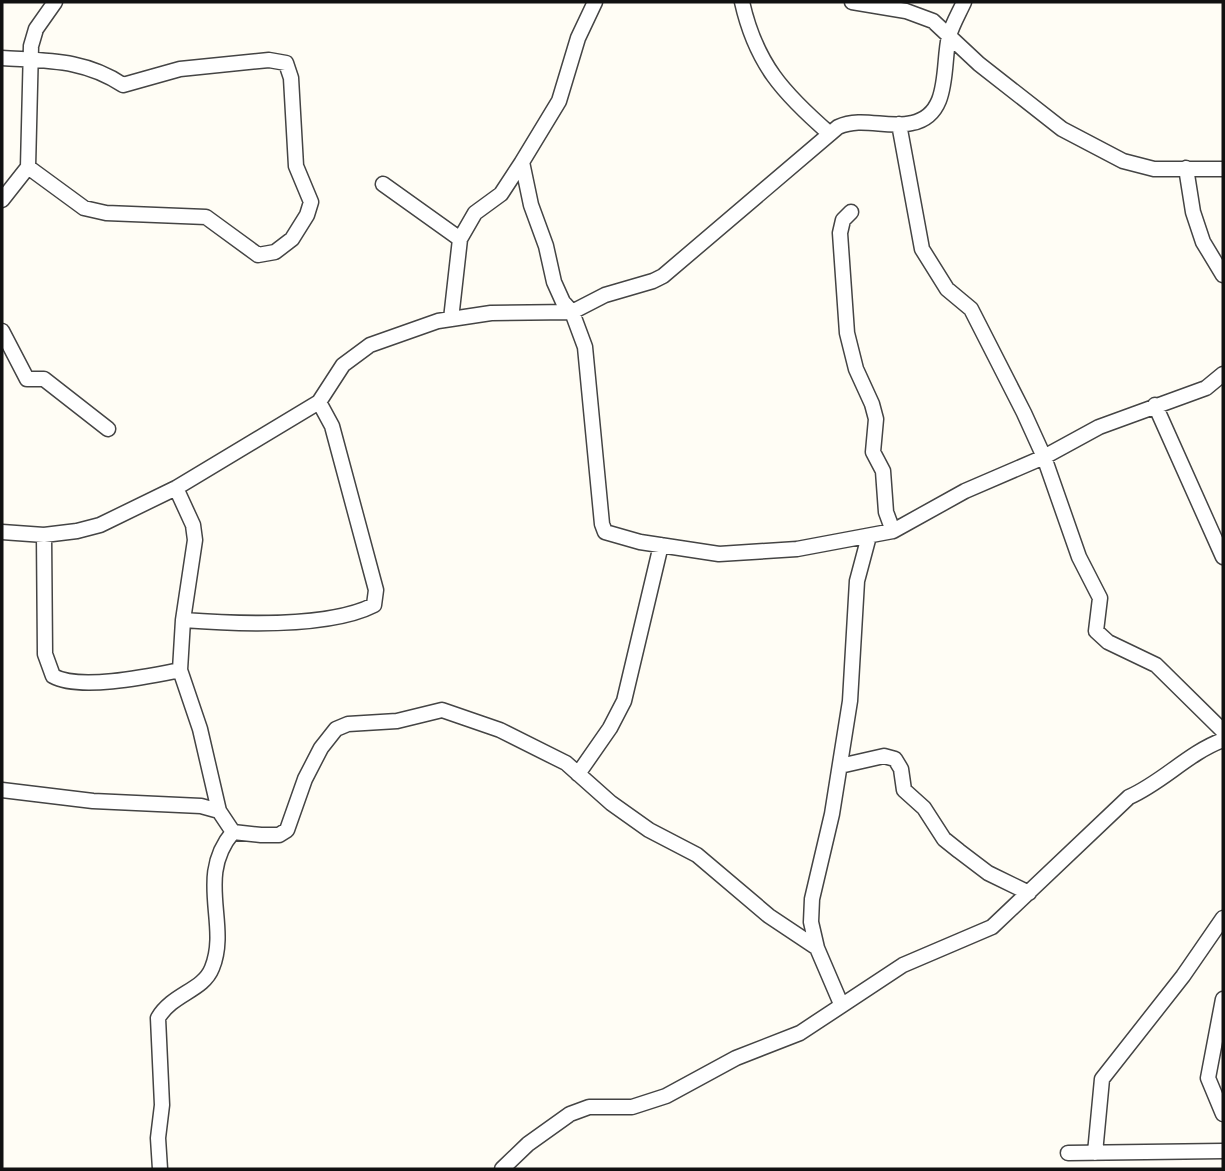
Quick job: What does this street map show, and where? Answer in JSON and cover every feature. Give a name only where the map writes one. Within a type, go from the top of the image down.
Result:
[{"type":"street","points":[[2,200],[28,167],[30,60],[36,29],[55,2]]},
{"type":"street","points":[[451,319],[460,239],[475,214],[500,194],[559,101],[578,38],[595,2]]},
{"type":"street","points":[[742,2],[750,37],[761,59],[781,86],[830,134]]},
{"type":"street","points":[[852,2],[906,10],[933,21],[950,34],[979,64],[1062,129],[1123,161],[1154,169],[1223,169]]},
{"type":"street","points":[[2,532],[44,535],[100,525],[176,488],[318,402],[343,365],[370,345],[438,321],[491,313],[572,312],[605,295],[663,276],[830,134],[852,121],[899,124],[926,118],[939,102],[950,34],[964,2]]},
{"type":"street","points":[[2,58],[82,64],[100,70],[122,85],[180,69],[269,60],[286,63],[291,78],[296,166],[311,202],[307,215],[292,239],[275,251],[258,255],[206,217],[106,212],[84,208],[28,167]]},
{"type":"street","points":[[899,124],[922,249],[947,289],[971,309],[1044,457],[1079,557],[1100,598],[1096,631],[1101,638],[1156,665],[1223,731]]},
{"type":"street","points":[[522,162],[531,205],[546,246],[554,282],[563,302],[572,312],[585,347],[602,524],[605,531],[618,537],[719,554],[797,549],[893,530],[965,491],[1044,457],[1099,427],[1206,388],[1223,374]]},
{"type":"street","points":[[1186,169],[1193,212],[1203,242],[1223,275]]},
{"type":"street","points":[[383,184],[460,239]]},
{"type":"street","points":[[851,212],[843,220],[840,233],[847,333],[856,369],[876,419],[873,452],[883,471],[886,512],[893,530]]},
{"type":"street","points":[[2,331],[27,379],[44,380],[108,429]]},
{"type":"street","points":[[183,620],[290,622],[344,614],[374,605],[376,590],[332,426],[318,402]]},
{"type":"street","points":[[1155,405],[1223,557]]},
{"type":"street","points":[[176,488],[193,525],[195,541],[183,620],[180,670],[200,729],[219,811],[233,832]]},
{"type":"street","points":[[44,535],[45,654],[54,676],[71,681],[122,680],[180,670]]},
{"type":"street","points":[[841,1004],[817,948],[811,922],[812,899],[840,766],[854,666],[852,628],[857,581],[869,536]]},
{"type":"street","points":[[578,774],[610,728],[624,701],[661,545]]},
{"type":"street","points":[[233,832],[279,835],[287,830],[305,779],[321,748],[337,729],[348,724],[397,721],[442,710],[500,730],[566,763],[620,810],[649,830],[696,855],[769,916],[817,948]]},
{"type":"street","points":[[502,1169],[528,1144],[570,1114],[589,1107],[632,1107],[666,1096],[736,1058],[800,1033],[903,965],[992,927],[1129,797],[1162,779],[1183,761],[1223,740]]},
{"type":"street","points":[[840,766],[884,756],[895,759],[901,769],[904,790],[925,808],[944,839],[988,873],[1030,893]]},
{"type":"street","points":[[2,790],[93,801],[201,806],[219,811]]},
{"type":"street","points":[[160,1169],[158,1138],[162,1105],[158,1018],[165,1007],[180,995],[203,983],[211,971],[216,958],[213,896],[217,859],[233,832]]},
{"type":"street","points":[[1095,1153],[1102,1079],[1223,918]]},
{"type":"street","points":[[1223,999],[1208,1078],[1223,1114]]},
{"type":"street","points":[[1068,1153],[1223,1151]]}]
